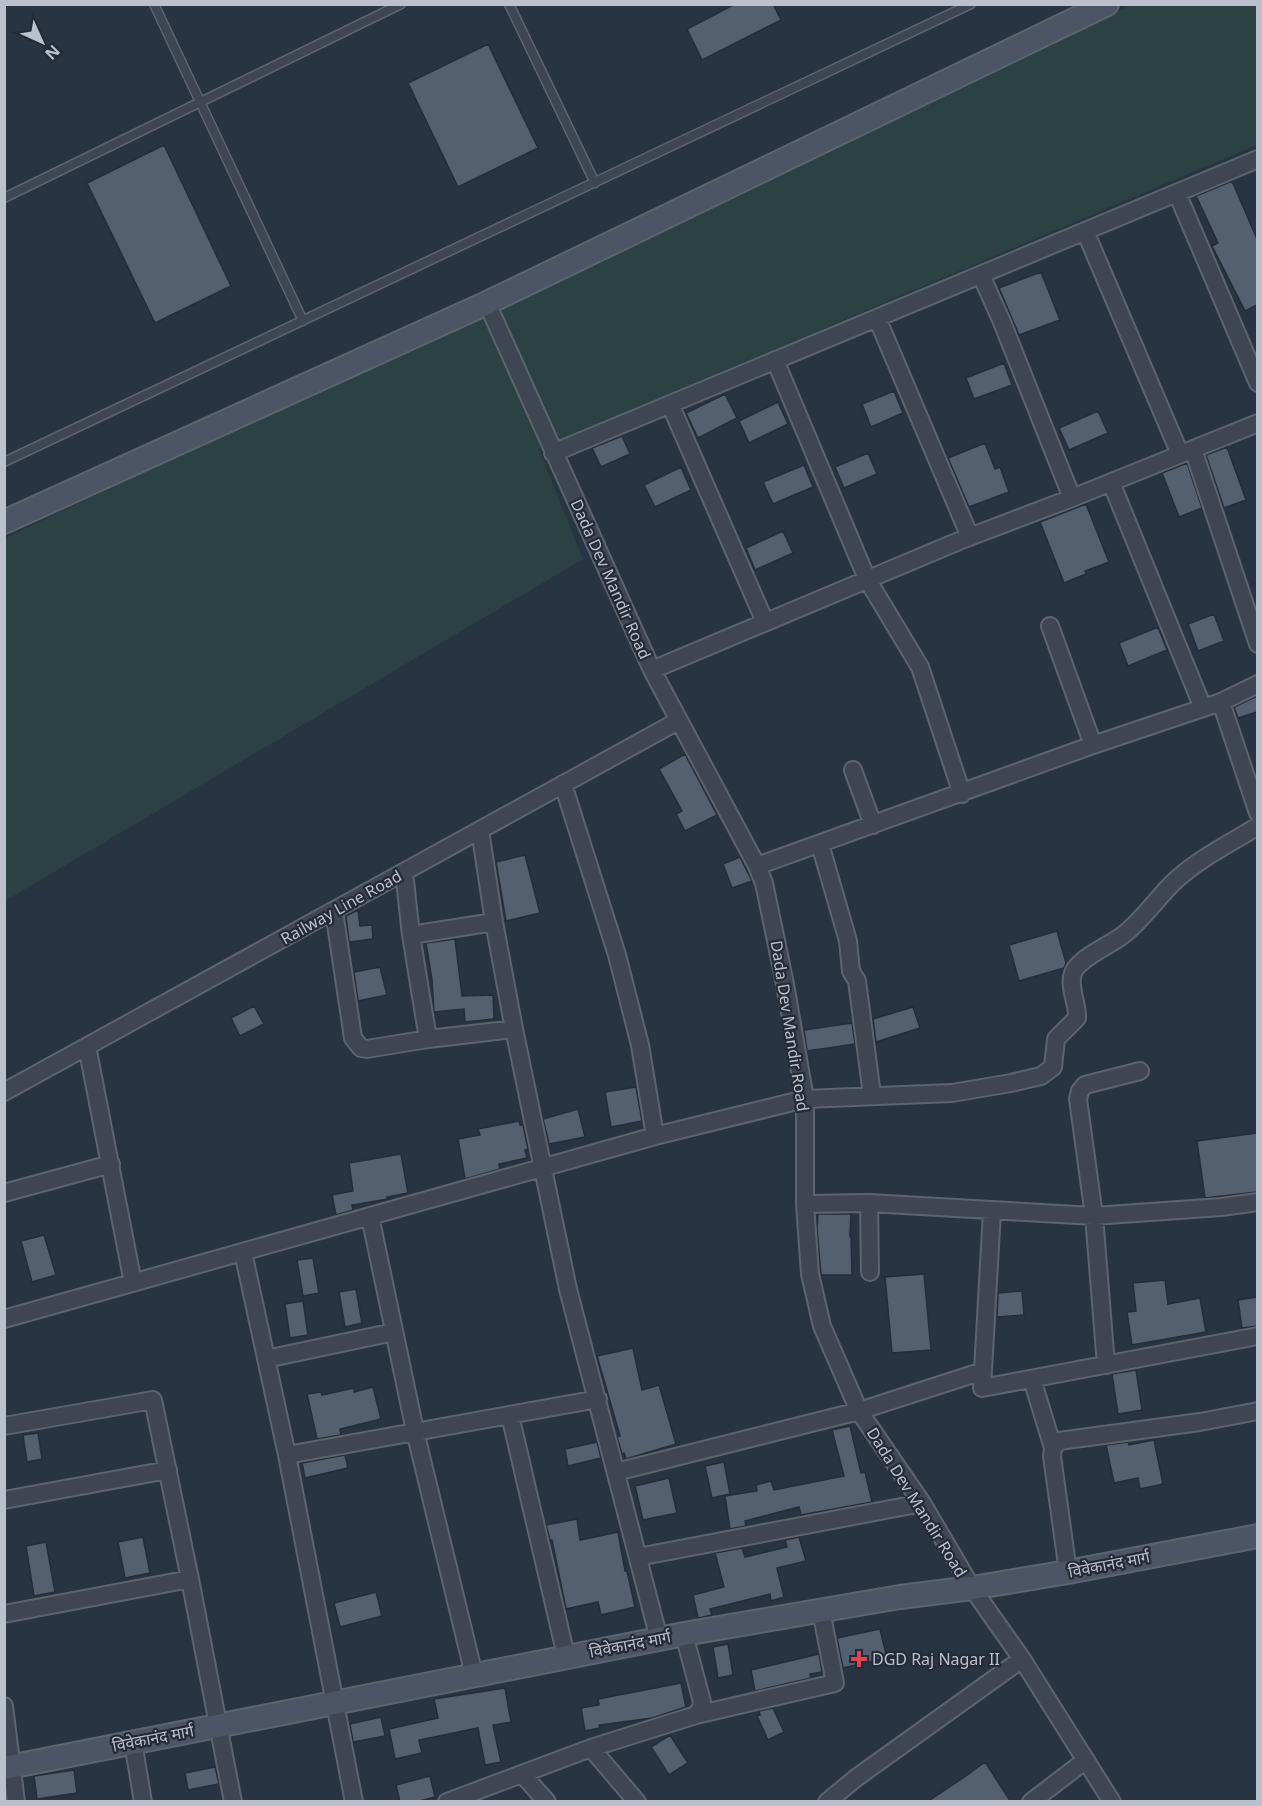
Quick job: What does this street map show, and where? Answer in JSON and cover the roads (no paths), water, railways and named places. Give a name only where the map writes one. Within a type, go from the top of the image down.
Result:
[{"type":"street","points":[[4,522],[487,303],[1107,4]]},
{"type":"street","points":[[553,453],[1257,159]]},
{"type":"street","points":[[1177,193],[1257,383]]},
{"type":"street","points":[[1084,231],[1187,451],[1257,644]]},
{"type":"street","points":[[981,274],[1072,498]]},
{"type":"street","name":"Dada Dev Mandir Road","points":[[487,303],[652,670],[764,883],[805,1099],[806,1204],[810,1274],[822,1326],[859,1411],[922,1503],[972,1588],[1022,1659],[1112,1802]]},
{"type":"street","points":[[877,318],[970,537]]},
{"type":"street","points":[[775,360],[867,579],[920,667],[962,794]]},
{"type":"street","points":[[670,404],[765,622]]},
{"type":"street","points":[[652,670],[867,579],[1257,423]]},
{"type":"street","points":[[1111,482],[1203,708]]},
{"type":"street","points":[[1050,626],[1093,745]]},
{"type":"street","points":[[757,866],[1093,745],[1221,702],[1257,684]]},
{"type":"street","points":[[1221,702],[1257,813]]},
{"type":"street","name":"Railway Line Road","points":[[4,1092],[678,721]]},
{"type":"street","points":[[853,770],[873,825]]},
{"type":"street","points":[[563,784],[617,955],[640,1045],[655,1136]]},
{"type":"street","points":[[4,1319],[541,1167],[805,1099],[952,1093],[1041,1076],[1053,1067],[1056,1039],[1077,1018],[1072,984],[1073,972],[1079,963],[1135,925],[1176,879],[1190,868],[1257,826]]},
{"type":"street","points":[[480,830],[494,922],[541,1167],[568,1289],[659,1639]]},
{"type":"street","points":[[820,844],[848,941],[851,971],[857,981],[872,1095]]},
{"type":"street","points":[[404,872],[411,935],[428,1039]]},
{"type":"street","points":[[334,910],[353,1038],[357,1045],[367,1050],[428,1039],[514,1029]]},
{"type":"street","points":[[411,935],[494,922]]},
{"type":"street","points":[[87,1046],[133,1283]]},
{"type":"street","points":[[1106,1365],[1094,1216],[1078,1099],[1080,1091],[1091,1082],[1140,1071]]},
{"type":"street","points":[[4,1193],[111,1164]]},
{"type":"street","points":[[806,1204],[868,1203],[1094,1216],[1221,1207],[1257,1202]]},
{"type":"street","points":[[868,1203],[870,1272]]},
{"type":"street","points":[[992,1211],[982,1388],[1257,1336]]},
{"type":"street","points":[[370,1216],[415,1431],[474,1675]]},
{"type":"street","points":[[243,1252],[287,1455],[354,1802]]},
{"type":"street","points":[[266,1359],[394,1332]]},
{"type":"street","points":[[616,1472],[859,1411],[983,1371]]},
{"type":"street","points":[[1032,1379],[1053,1448],[1052,1456],[1068,1572]]},
{"type":"street","points":[[4,1426],[153,1400],[233,1802]]},
{"type":"street","points":[[287,1455],[598,1400]]},
{"type":"street","points":[[1053,1448],[1059,1441],[1072,1438],[1200,1422],[1257,1411]]},
{"type":"street","points":[[510,1415],[566,1656]]},
{"type":"street","points":[[4,1500],[168,1470]]},
{"type":"street","points":[[638,1557],[922,1503]]},
{"type":"street","name":"विवेकानंद मार्ग","points":[[8,1767],[684,1634],[900,1597],[1068,1572],[1257,1536]]},
{"type":"street","points":[[4,1614],[190,1579]]},
{"type":"street","points":[[447,1802],[484,1796],[523,1775],[591,1748],[696,1715],[835,1683],[821,1610]]},
{"type":"street","points":[[684,1634],[702,1702],[696,1715]]},
{"type":"street","points":[[827,1802],[1022,1659]]},
{"type":"street","points":[[4,1706],[8,1767],[16,1802]]},
{"type":"street","points":[[134,1742],[143,1802]]},
{"type":"street","points":[[591,1748],[637,1802]]},
{"type":"street","points":[[1031,1802],[1086,1760]]},
{"type":"street","points":[[523,1775],[547,1802]]},
{"type":"lane","points":[[154,4],[303,321]]},
{"type":"lane","points":[[4,198],[401,4]]},
{"type":"lane","points":[[509,4],[595,183]]},
{"type":"lane","points":[[4,462],[971,4]]},
{"type":"place","name":"DGD Raj Nagar II","points":[[859,1659]]}]
